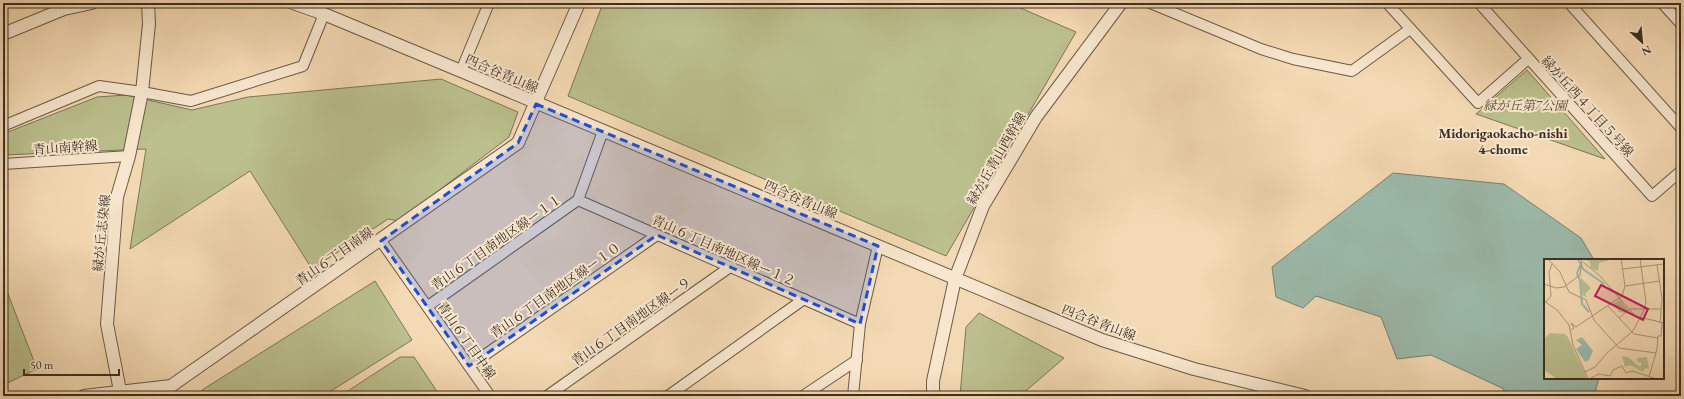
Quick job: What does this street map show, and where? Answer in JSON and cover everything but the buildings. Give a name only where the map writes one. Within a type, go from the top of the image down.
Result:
[{"type":"street","points":[[3,34],[64,6],[92,3]]},
{"type":"street","name":"緑が丘志染線","points":[[120,394],[107,324],[117,197],[129,156],[142,92],[148,24],[148,3]]},
{"type":"street","name":"四合谷青山線","points":[[293,3],[324,14],[461,71],[536,104],[1102,340],[1194,369],[1305,396]]},
{"type":"street","points":[[461,71],[489,3]]},
{"type":"street","name":"青山６丁目南線","points":[[84,396],[120,394],[171,386],[518,143],[579,3]]},
{"type":"street","name":"緑が丘青山西幹線","points":[[933,396],[933,381],[955,279],[983,206],[1036,117],[1121,3]]},
{"type":"street","points":[[1150,3],[1261,49],[1293,59],[1352,71],[1410,29]]},
{"type":"street","points":[[1387,3],[1478,104],[1528,59]]},
{"type":"street","name":"緑が丘西４丁目５号線","points":[[1479,3],[1652,196],[1681,171]]},
{"type":"street","points":[[1570,3],[1681,128]]},
{"type":"street","points":[[1662,3],[1681,24]]},
{"type":"street","points":[[3,126],[99,86],[191,101],[303,66],[324,14]]},
{"type":"street","name":"青山６丁目南地区線ー１１","points":[[428,306],[578,200],[603,131]]},
{"type":"street","name":"青山南幹線","points":[[3,164],[129,156]]},
{"type":"street","name":"青山６丁目南地区線ー１２","points":[[578,200],[860,324]]},
{"type":"street","name":"青山６丁目南地区線ー１０","points":[[469,366],[657,235]]},
{"type":"street","name":"青山６丁目中線","points":[[381,240],[490,396]]},
{"type":"street","points":[[853,396],[860,324],[878,246]]},
{"type":"street","name":"青山６丁目南地区線ー９","points":[[547,396],[730,267]]},
{"type":"street","points":[[668,396],[804,299]]},
{"type":"street","points":[[803,396],[857,360]]},
{"type":"highlighted area","points":[[536,104],[878,246],[860,324],[657,235],[469,366],[381,241],[518,143]]},
{"type":"green space","points":[[603,3],[1009,3],[1076,32],[946,256],[568,96]]},
{"type":"green space","name":"緑が丘第7公園","points":[[1527,70],[1605,159],[1476,114]]},
{"type":"green space","points":[[441,79],[518,112],[509,137],[399,221],[388,219],[312,269],[250,171],[130,249],[146,149],[3,155],[3,134],[97,97],[126,95],[192,110],[248,97]]},
{"type":"green space","points":[[3,281],[37,369],[3,385]]},
{"type":"green space","points":[[375,281],[412,340],[323,396],[205,396],[202,390]]},
{"type":"green space","points":[[979,313],[1064,358],[1020,396],[960,396],[966,327]]},
{"type":"green space","points":[[400,357],[414,357],[440,396],[340,396]]},
{"type":"shaded area","points":[[1393,173],[1504,184],[1581,238],[1593,259],[1544,259],[1544,379],[1599,379],[1594,396],[1502,396],[1504,389],[1431,355],[1397,359],[1381,317],[1316,296],[1303,308],[1276,297],[1272,267]]},
{"type":"district","name":"Midorigaokacho-nishi 4-chome","points":[[1503,142]]}]
